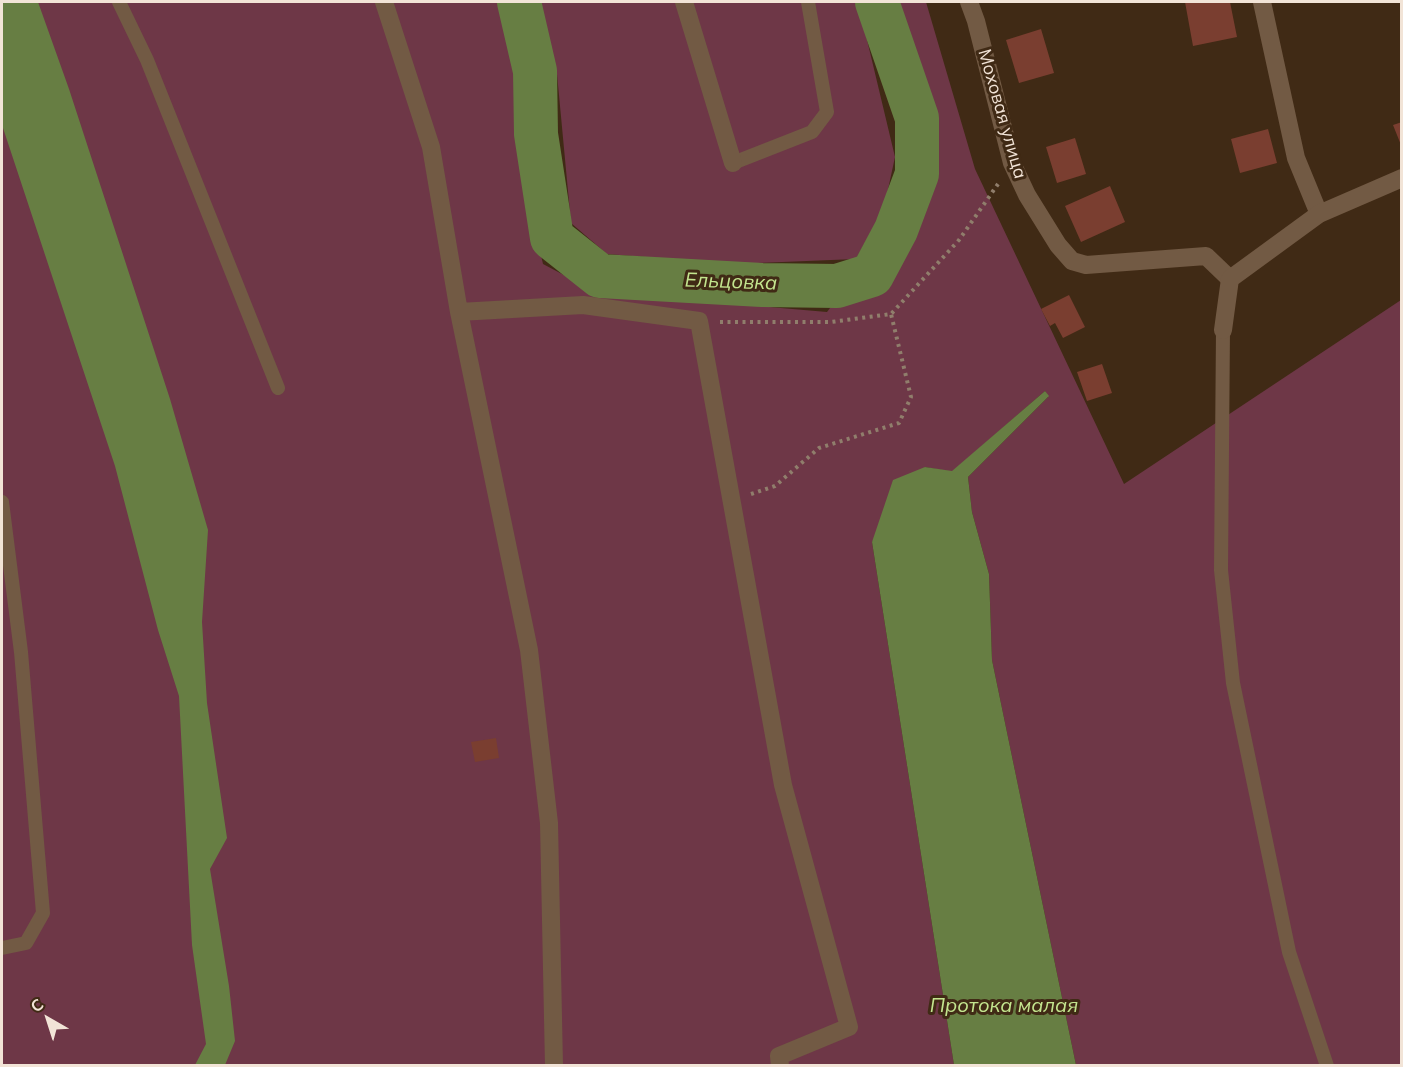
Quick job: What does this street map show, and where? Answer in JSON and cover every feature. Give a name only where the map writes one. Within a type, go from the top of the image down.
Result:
[{"type":"street","points":[[384,2],[431,147],[459,312],[529,650],[549,823],[554,1065]]},
{"type":"street","points":[[684,2],[733,163]]},
{"type":"street","name":"Моховая улица","points":[[969,2],[976,21],[1012,163],[1039,215],[1058,245],[1072,261],[1086,265],[1206,256],[1230,279]]},
{"type":"street","points":[[1262,2],[1296,158],[1319,214]]},
{"type":"street","points":[[1223,330],[1230,279],[1319,214],[1401,178]]},
{"type":"street","points":[[459,312],[583,305],[699,321],[783,785],[849,1027],[779,1056],[780,1065]]},
{"type":"lane","points":[[119,2],[152,71],[278,388]]},
{"type":"lane","points":[[733,163],[812,132],[827,112],[808,2]]},
{"type":"lane","points":[[1223,330],[1221,570],[1233,683],[1289,952],[1327,1065]]},
{"type":"lane","points":[[2,502],[21,652],[43,913],[26,943],[2,948]]},
{"type":"path","points":[[699,321],[831,322],[891,314],[959,240],[1012,163]]},
{"type":"path","points":[[745,496],[774,486],[819,448],[899,423],[912,397],[891,314]]},
{"type":"shaded area","points":[[2,2],[505,2],[519,97],[524,181],[543,264],[596,292],[827,312],[887,232],[912,117],[891,2],[926,2],[975,169],[1124,484],[1401,300],[1401,1065],[1076,1065],[992,660],[989,574],[972,512],[968,477],[1048,397],[1045,391],[952,472],[925,467],[872,542],[954,1065],[2,1066]]},
{"type":"shaded area","points":[[540,2],[858,2],[895,157],[884,208],[856,259],[733,264],[607,254],[571,223],[557,74]]},
{"type":"water","points":[[2,2],[38,2],[69,89],[170,399],[208,530],[202,622],[207,703],[227,838],[210,869],[229,986],[235,1041],[225,1065],[195,1065],[206,1044],[192,945],[179,696],[158,630],[115,466],[2,125]]},
{"type":"water","name":"Протока малая","points":[[1045,391],[1049,396],[968,477],[972,512],[989,574],[992,660],[1076,1065],[954,1065],[872,542],[893,480],[925,467],[952,471]]},
{"type":"building","points":[[1185,2],[1230,2],[1237,37],[1193,46]]},
{"type":"building","points":[[1041,29],[1054,73],[1019,83],[1006,40]]},
{"type":"building","points":[[1402,122],[1402,145],[1401,145],[1393,125]]},
{"type":"building","points":[[1268,129],[1277,163],[1240,173],[1231,139]]},
{"type":"building","points":[[1075,138],[1086,174],[1057,183],[1046,147]]},
{"type":"building","points":[[1110,186],[1125,222],[1081,242],[1065,206]]},
{"type":"building","points":[[1069,295],[1085,327],[1063,338],[1055,323],[1050,326],[1041,309]]},
{"type":"building","points":[[1102,364],[1112,393],[1087,401],[1077,372]]},
{"type":"building","points":[[496,738],[499,758],[475,762],[471,742]]},
{"type":"waterway","name":"Ельцовка","points":[[519,2],[535,71],[536,134],[552,238],[600,276],[762,285],[837,286],[872,275],[896,230],[917,174],[917,118],[877,2]]}]
